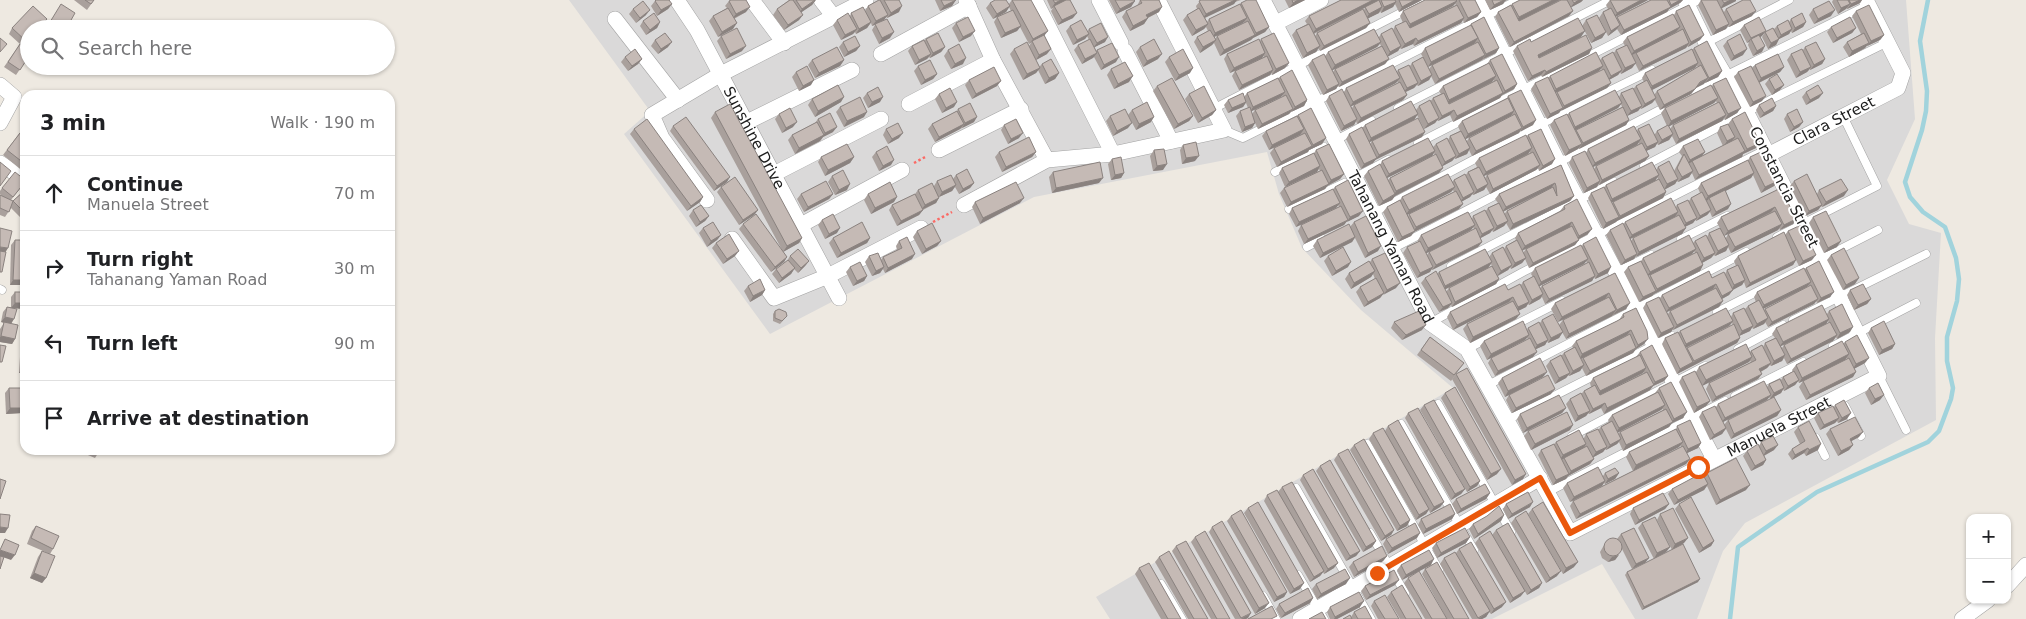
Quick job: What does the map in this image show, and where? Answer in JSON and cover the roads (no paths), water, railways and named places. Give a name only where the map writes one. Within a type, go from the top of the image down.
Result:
[{"type":"street","name":"Sunshine Drive","points":[[677,0],[697,30],[721,74],[839,298]]},
{"type":"street","points":[[752,0],[784,43]]},
{"type":"street","points":[[821,0],[834,17]]},
{"type":"street","points":[[707,200],[662,138],[652,115],[721,74],[866,0]]},
{"type":"street","points":[[1035,0],[1113,154]]},
{"type":"street","points":[[1100,0],[1171,141]]},
{"type":"street","points":[[964,205],[1048,160],[1113,154],[1224,130],[1158,0]]},
{"type":"street","name":"Tahanang Yaman Road","points":[[1263,0],[1356,177],[1370,215],[1416,285],[1430,323],[1467,349],[1508,420],[1534,457],[1540,478],[1570,533]]},
{"type":"street","points":[[1477,0],[1523,88],[1558,162],[1598,234],[1613,274],[1635,308],[1714,459]]},
{"type":"street","points":[[1276,23],[1318,1]]},
{"type":"street","name":"Constancia Street","points":[[1691,2],[1702,45],[1726,75],[1747,113],[1767,152],[1780,189],[1803,224],[1879,376]]},
{"type":"street","points":[[881,54],[968,3],[993,60],[1048,160]]},
{"type":"street","points":[[1867,3],[1888,42]]},
{"type":"street","points":[[615,19],[678,100]]},
{"type":"street","name":"Clara Street","points":[[1767,152],[1898,88],[1904,74],[1888,42]]},
{"type":"street","points":[[909,104],[993,60]]},
{"type":"street","points":[[747,122],[852,70]]},
{"type":"street","points":[[0,85],[14,98],[0,123]]},
{"type":"street","points":[[939,150],[1021,109]]},
{"type":"street","points":[[774,174],[881,119]]},
{"type":"street","points":[[0,163],[20,177]]},
{"type":"street","points":[[801,225],[902,170]]},
{"type":"street","points":[[732,238],[774,298],[828,276],[921,228]]},
{"type":"street","name":"Manuela Street","points":[[1570,533],[1714,459],[1806,418],[1840,396],[1879,376]]},
{"type":"street","points":[[1300,619],[1320,614],[1352,587],[1426,547],[1459,524],[1540,478]]},
{"type":"street","points":[[2011,581],[2026,564]]},
{"type":"street","points":[[1962,619],[1983,604]]},
{"type":"lane","points":[[1213,109],[1426,0]]},
{"type":"lane","points":[[1224,130],[1244,138],[1317,103],[1518,0]]},
{"type":"lane","points":[[1388,113],[1611,0]]},
{"type":"lane","points":[[1702,45],[1789,0]]},
{"type":"lane","points":[[1406,150],[1691,2]]},
{"type":"lane","points":[[1392,249],[1867,3]]},
{"type":"lane","points":[[1632,172],[1772,99],[1888,42]]},
{"type":"lane","points":[[1370,215],[1541,124],[1663,65]]},
{"type":"lane","points":[[1768,242],[1878,186],[1843,116]]},
{"type":"lane","points":[[1274,172],[1380,117]]},
{"type":"lane","points":[[1430,323],[1598,234],[1767,152]]},
{"type":"lane","points":[[1290,209],[1398,154]]},
{"type":"lane","points":[[1444,270],[1624,177]]},
{"type":"lane","points":[[1670,245],[1731,214]]},
{"type":"lane","points":[[1707,318],[1878,230]]},
{"type":"lane","points":[[1307,247],[1332,234]]},
{"type":"lane","points":[[1613,274],[1661,250]]},
{"type":"lane","points":[[1488,385],[1750,250]]},
{"type":"lane","points":[[1726,355],[1926,254]]},
{"type":"lane","points":[[1467,349],[1568,298]]},
{"type":"lane","points":[[1824,351],[1916,303]]},
{"type":"lane","points":[[1508,420],[1681,331]]},
{"type":"lane","points":[[1548,492],[1815,356]]},
{"type":"lane","points":[[1563,440],[1709,364]]},
{"type":"lane","points":[[1879,376],[1906,430]]},
{"type":"lane","points":[[1840,396],[1861,436]]},
{"type":"lane","points":[[1438,404],[1514,537]]},
{"type":"lane","points":[[1402,424],[1478,558]]},
{"type":"lane","points":[[1813,430],[1826,456]]},
{"type":"lane","points":[[1367,444],[1444,579]]},
{"type":"lane","points":[[1296,488],[1371,619]]},
{"type":"lane","points":[[1366,525],[1410,602]]},
{"type":"lane","points":[[1293,566],[1320,614]]},
{"type":"lane","points":[[1158,579],[1182,619]]},
{"type":"lane","points":[[1257,586],[1276,619]]},
{"type":"waterway","points":[[1730,619],[1738,547],[1817,492],[1928,442],[1939,431],[1951,399],[1953,388],[1947,361],[1947,337],[1957,301],[1959,279],[1956,258],[1945,227],[1923,212],[1910,197],[1905,182],[1922,130],[1926,111],[1927,91],[1920,41],[1928,0]]}]
